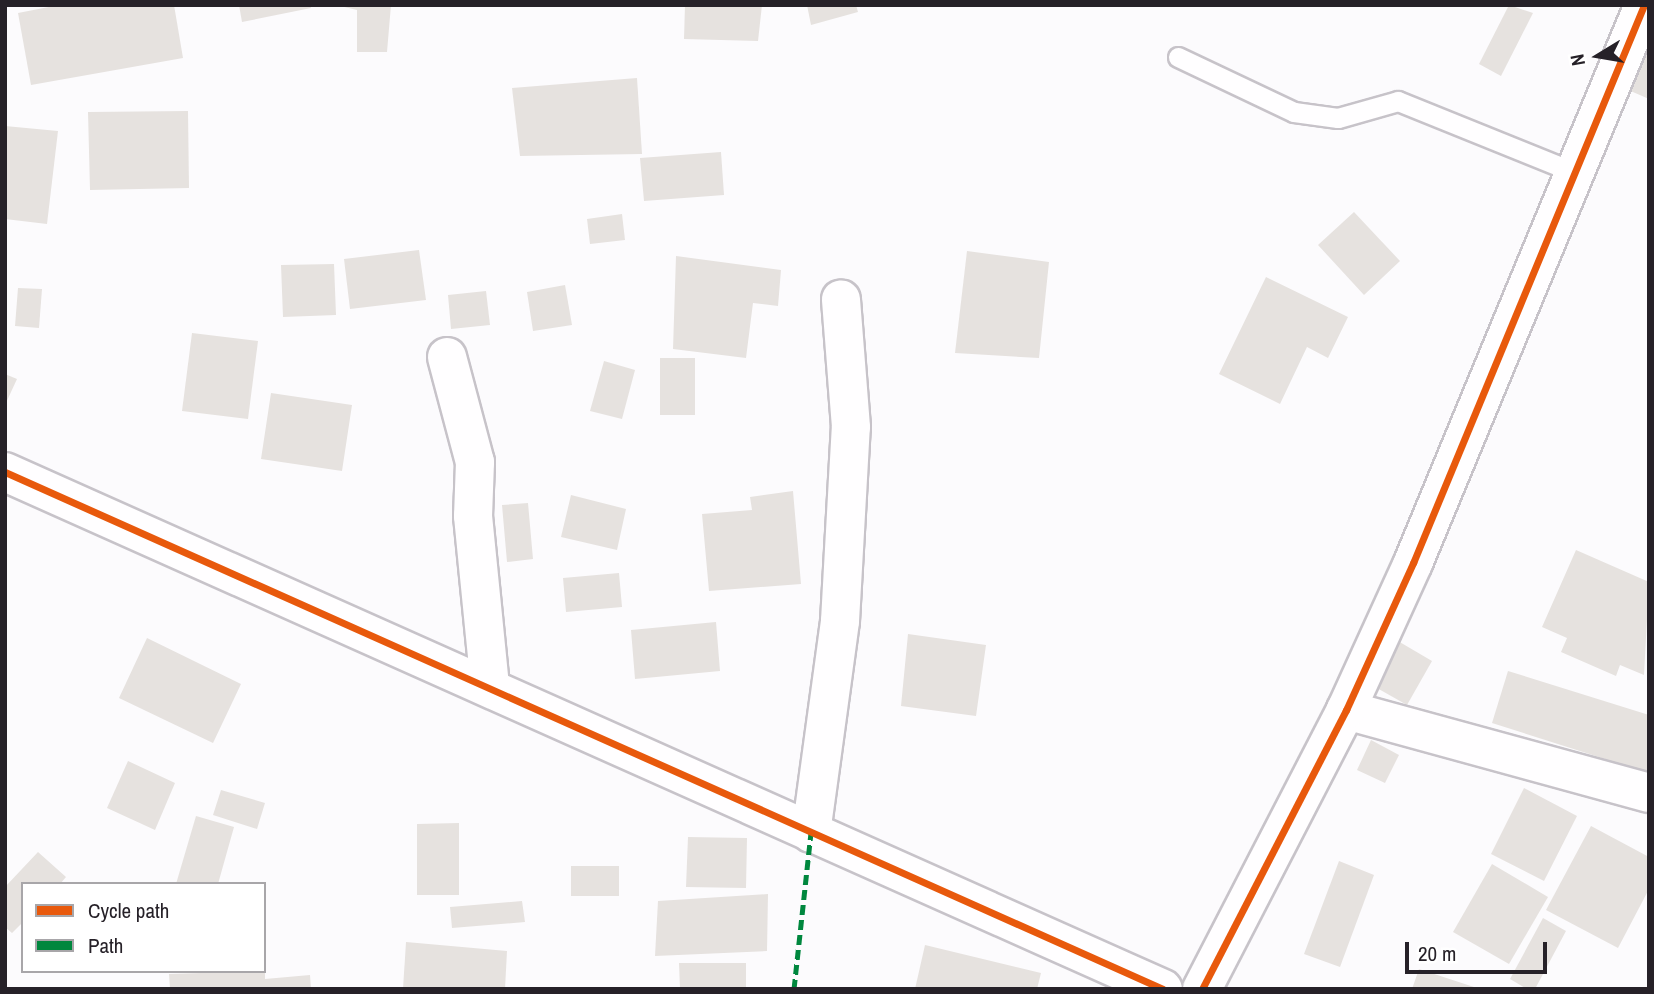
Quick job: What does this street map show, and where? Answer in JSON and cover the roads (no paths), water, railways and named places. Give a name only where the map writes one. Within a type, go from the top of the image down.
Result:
[{"type":"street","points":[[1202,989],[1346,710],[1576,173],[1644,5]]},
{"type":"street","points":[[811,833],[840,621],[850,441],[841,299]]},
{"type":"street","points":[[447,357],[475,462],[473,516],[490,687]]},
{"type":"street","points":[[5,472],[1163,989]]},
{"type":"street","points":[[1346,710],[1649,793]]},
{"type":"lane","points":[[1178,57],[1294,112],[1338,118],[1398,101],[1576,173]]}]
